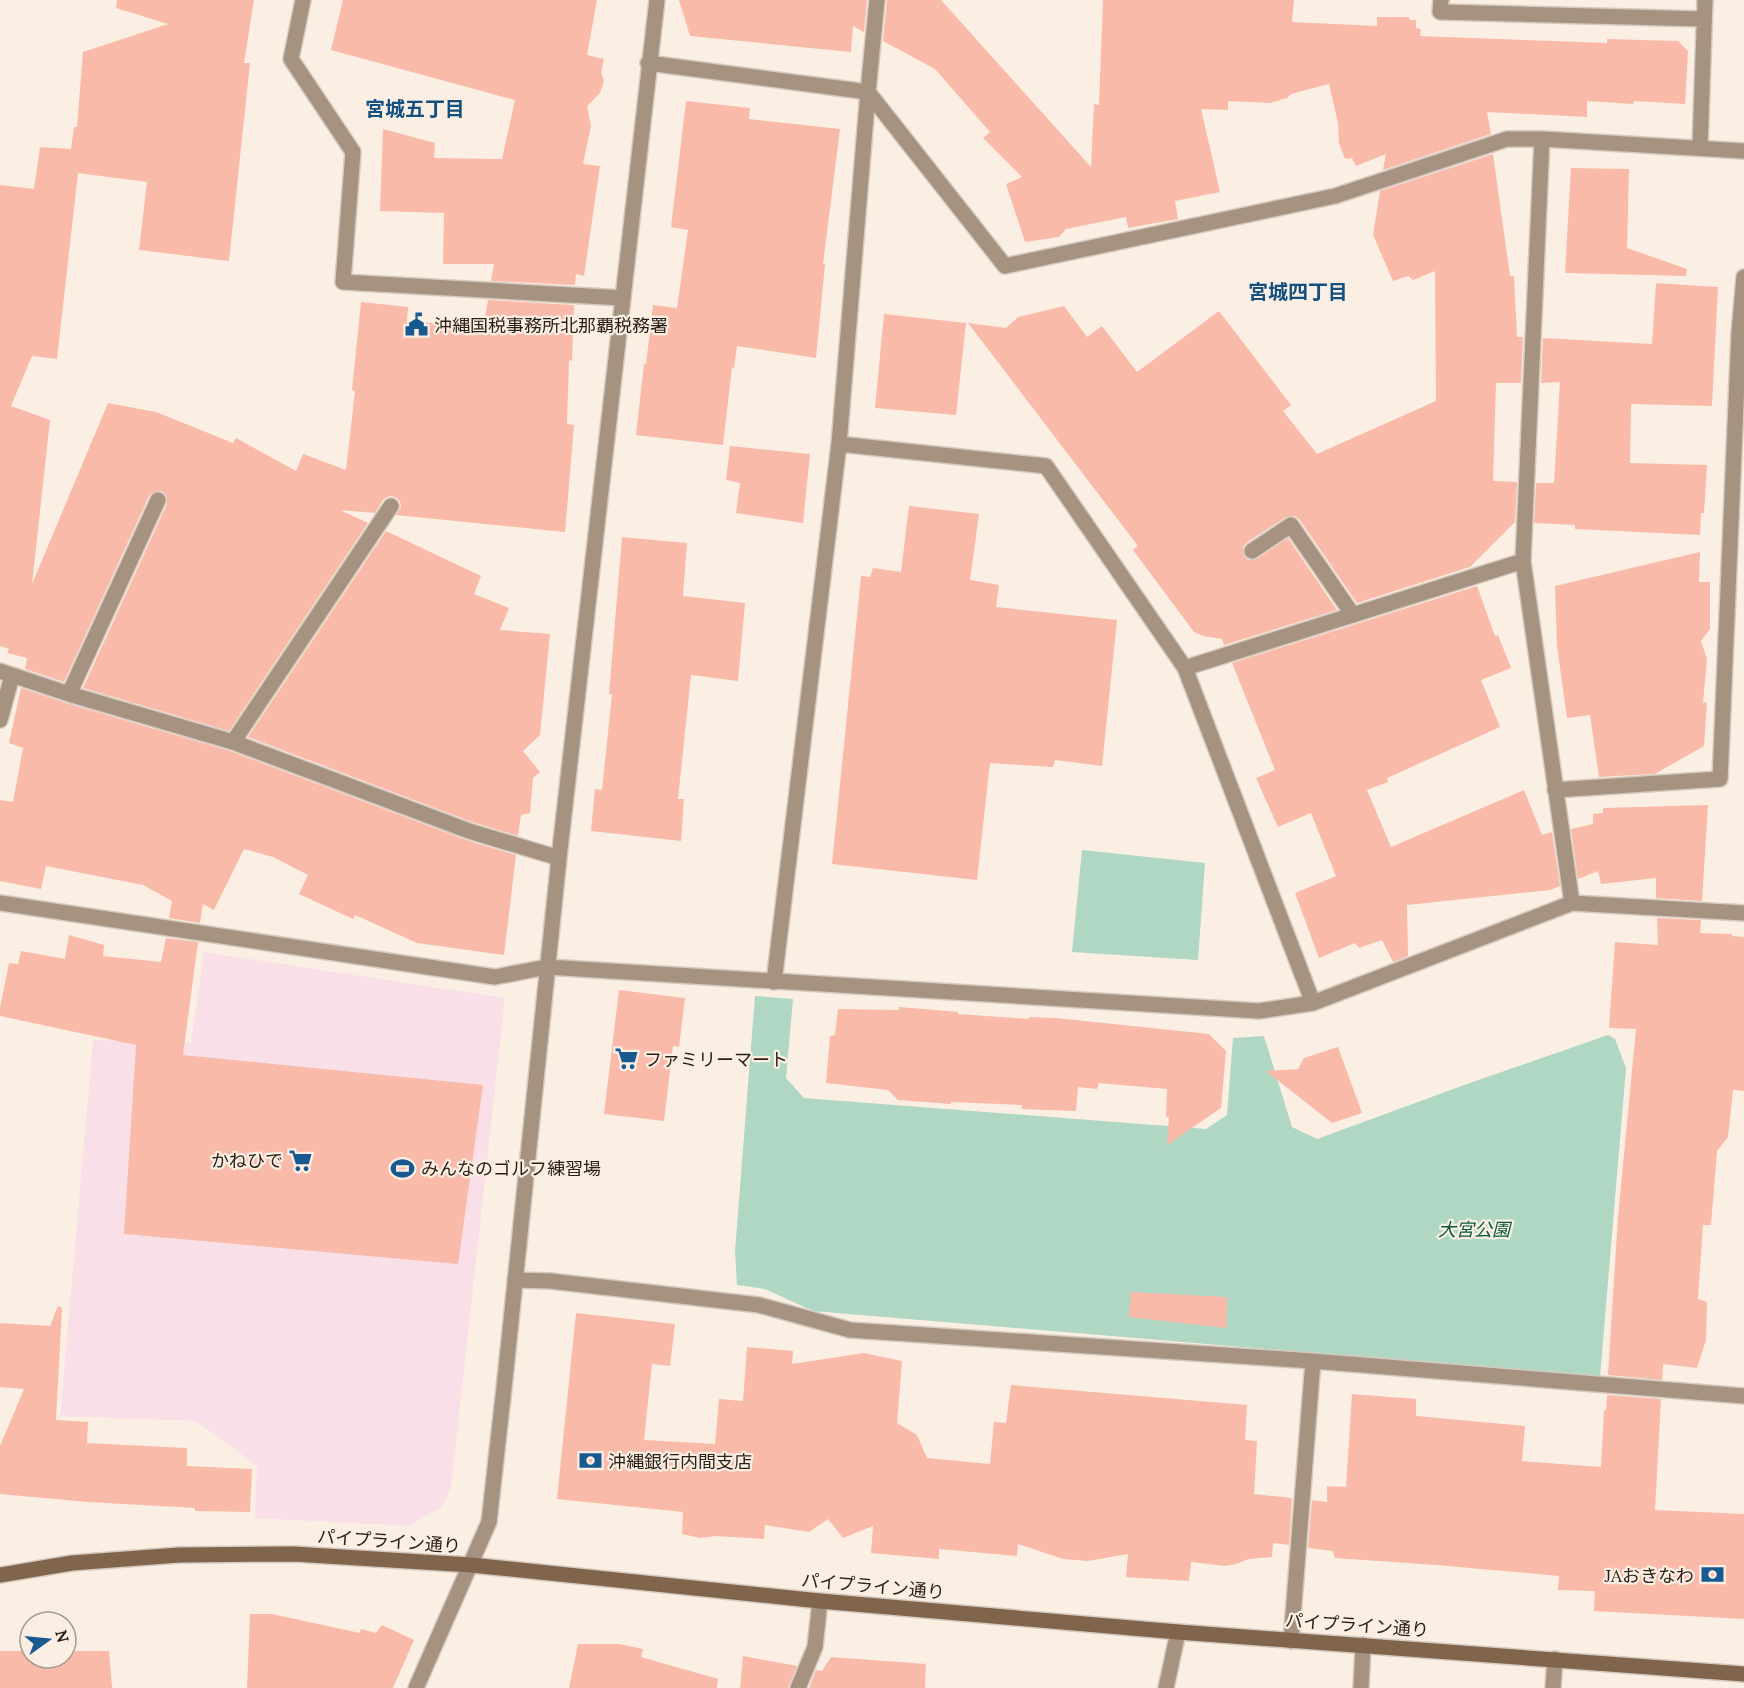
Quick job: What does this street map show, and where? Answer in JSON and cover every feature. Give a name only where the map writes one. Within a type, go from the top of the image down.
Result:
[{"type":"main road","name":"パイプライン通り","points":[[0,1575],[72,1563],[179,1555],[294,1554],[471,1565],[549,1575],[820,1601],[1178,1632],[1744,1674]]},
{"type":"street","points":[[303,0],[291,58],[353,152],[343,282],[623,298]]},
{"type":"street","points":[[416,1688],[489,1522],[559,858],[657,0]]},
{"type":"street","points":[[774,982],[839,444],[877,0]]},
{"type":"street","points":[[1441,0],[1440,12],[1704,19]]},
{"type":"street","points":[[1700,148],[1705,0]]},
{"type":"street","points":[[648,63],[868,92],[1005,266],[1335,196],[1507,139],[1744,151]]},
{"type":"street","points":[[1542,139],[1523,561],[1572,903]]},
{"type":"street","points":[[1555,790],[1720,779],[1739,333],[1744,277]]},
{"type":"street","points":[[839,444],[1046,466],[1185,668],[1313,1004]]},
{"type":"street","points":[[69,694],[158,500]]},
{"type":"street","points":[[233,741],[391,506]]},
{"type":"street","points":[[1252,551],[1291,525],[1353,615]]},
{"type":"street","points":[[1185,668],[1523,561]]},
{"type":"street","points":[[0,720],[6,674],[233,741],[469,831],[559,858]]},
{"type":"street","points":[[0,903],[495,977],[548,967],[1253,1011],[1313,1004],[1572,903],[1744,913]]},
{"type":"street","points":[[515,1280],[550,1281],[759,1305],[850,1330],[1312,1361],[1744,1396]]},
{"type":"street","points":[[1291,1641],[1312,1361]]},
{"type":"street","points":[[798,1688],[815,1647],[820,1601]]},
{"type":"street","points":[[1166,1688],[1178,1632]]},
{"type":"street","points":[[1361,1688],[1363,1645]]},
{"type":"street","points":[[1553,1688],[1555,1659]]},
{"type":"shaded area","points":[[204,952],[505,998],[451,1489],[442,1507],[408,1526],[255,1518],[257,1466],[196,1421],[60,1416],[93,1040],[191,1043]]},
{"type":"green space","points":[[1082,850],[1205,863],[1198,960],[1072,952]]},
{"type":"green space","name":"大宮公園","points":[[755,996],[793,999],[786,1078],[804,1098],[1206,1129],[1227,1115],[1233,1038],[1264,1036],[1292,1127],[1317,1139],[1608,1035],[1615,1039],[1626,1068],[1600,1377],[813,1311],[765,1289],[737,1285],[735,1251]]},
{"type":"building","points":[[117,0],[254,0],[244,63],[250,63],[229,261],[139,250],[147,182],[78,173],[57,359],[32,356],[11,406],[50,420],[32,584],[108,403],[156,412],[233,443],[236,438],[296,471],[303,454],[346,470],[355,391],[352,390],[361,302],[408,307],[407,321],[458,325],[485,318],[488,300],[574,305],[567,424],[574,425],[565,532],[396,515],[401,507],[400,502],[392,496],[383,500],[375,513],[340,510],[368,523],[229,731],[83,688],[167,504],[166,495],[162,491],[153,492],[149,496],[64,682],[25,669],[27,658],[7,653],[9,649],[0,646],[0,185],[34,189],[40,147],[71,149],[74,127],[77,127],[83,52],[168,24],[116,8]]},
{"type":"building","points":[[343,0],[597,0],[587,55],[604,59],[601,72],[604,81],[600,93],[587,106],[591,126],[583,164],[600,166],[584,276],[576,274],[575,285],[491,281],[494,264],[443,264],[444,213],[380,211],[383,129],[435,143],[434,158],[502,159],[515,100],[331,50]]},
{"type":"building","points":[[679,0],[867,0],[864,32],[853,26],[851,52],[690,36]]},
{"type":"building","points":[[887,0],[941,0],[1091,167],[1094,104],[1099,105],[1103,0],[1294,0],[1292,22],[1377,26],[1377,17],[1409,17],[1410,20],[1416,20],[1416,28],[1421,29],[1420,36],[1607,43],[1607,39],[1678,41],[1688,51],[1685,104],[1587,101],[1587,117],[1487,112],[1491,134],[1383,170],[1386,154],[1356,166],[1352,158],[1345,159],[1339,143],[1338,123],[1329,84],[1291,94],[1287,98],[1270,103],[1228,101],[1228,110],[1201,109],[1220,192],[1175,201],[1178,219],[1128,228],[1126,217],[1066,229],[1059,237],[1025,242],[1006,184],[1022,177],[983,138],[990,132],[935,69],[883,41]]},
{"type":"building","points":[[686,101],[750,108],[749,119],[840,129],[823,264],[825,264],[816,358],[737,346],[734,368],[732,367],[723,445],[636,435],[653,305],[677,308],[688,230],[671,227]]},
{"type":"building","points":[[1493,154],[1510,276],[1514,276],[1517,337],[1523,337],[1521,383],[1496,383],[1493,481],[1517,482],[1515,522],[1470,567],[1357,603],[1299,519],[1295,516],[1286,517],[1246,543],[1243,547],[1244,556],[1248,560],[1257,559],[1288,538],[1337,610],[1224,645],[1222,639],[1194,632],[1133,550],[1138,546],[968,323],[1006,328],[1018,317],[1064,306],[1087,337],[1102,326],[1137,372],[1219,311],[1291,405],[1283,411],[1317,454],[1436,401],[1435,271],[1413,280],[1408,276],[1393,281],[1373,235],[1380,191]]},
{"type":"building","points":[[1571,168],[1629,169],[1627,248],[1687,269],[1686,276],[1565,273]]},
{"type":"building","points":[[1656,283],[1718,287],[1712,406],[1631,404],[1630,463],[1707,465],[1700,535],[1575,529],[1575,525],[1534,523],[1536,483],[1554,483],[1560,382],[1541,383],[1543,338],[1652,344]]},
{"type":"building","points":[[884,314],[966,323],[956,415],[875,408]]},
{"type":"building","points":[[730,446],[810,454],[803,523],[736,513],[740,483],[726,480]]},
{"type":"building","points":[[909,506],[979,514],[970,580],[999,585],[996,607],[1117,620],[1102,766],[1055,760],[1053,767],[990,763],[977,880],[832,864],[861,576],[870,577],[873,568],[901,572]]},
{"type":"building","points":[[386,531],[481,576],[474,594],[509,608],[500,630],[550,634],[540,735],[523,751],[540,772],[533,778],[530,813],[521,815],[518,836],[472,822],[248,737]]},
{"type":"building","points":[[622,537],[687,543],[683,596],[745,603],[738,681],[691,675],[678,799],[684,799],[681,841],[591,831],[595,789],[602,790],[612,694],[609,694]]},
{"type":"building","points":[[1700,552],[1699,582],[1710,582],[1710,629],[1701,641],[1707,659],[1703,703],[1707,702],[1704,746],[1655,774],[1599,777],[1590,715],[1567,718],[1557,646],[1555,586]]},
{"type":"building","points":[[1477,586],[1495,636],[1498,635],[1511,668],[1481,680],[1500,727],[1387,778],[1388,782],[1367,790],[1391,847],[1524,790],[1542,835],[1552,832],[1560,886],[1550,890],[1407,905],[1408,956],[1393,962],[1382,940],[1359,948],[1355,943],[1319,958],[1295,893],[1336,876],[1311,813],[1278,827],[1256,778],[1275,770],[1232,663]]},
{"type":"building","points":[[21,688],[230,751],[466,840],[516,855],[504,955],[417,943],[355,915],[353,919],[299,894],[308,875],[273,857],[244,849],[214,910],[203,904],[200,923],[169,918],[172,901],[143,885],[46,866],[41,889],[0,881],[0,800],[13,802],[23,748],[9,743]]},
{"type":"building","points":[[1708,805],[1702,901],[1656,898],[1656,878],[1601,884],[1598,871],[1578,879],[1571,829],[1593,824],[1593,814],[1603,813],[1603,808]]},
{"type":"building","points":[[1657,918],[1701,920],[1700,933],[1732,934],[1732,936],[1744,937],[1744,1091],[1733,1090],[1728,1137],[1717,1151],[1711,1225],[1703,1225],[1698,1299],[1707,1302],[1706,1340],[1697,1368],[1663,1364],[1662,1380],[1608,1375],[1618,1217],[1636,1029],[1609,1028],[1615,942],[1658,945]]},
{"type":"building","name":"かねひで","points":[[69,935],[104,945],[103,956],[161,962],[166,938],[198,942],[183,1055],[483,1085],[458,1264],[124,1234],[136,1045],[0,1016],[9,963],[18,964],[21,951],[65,959]]},
{"type":"building","points":[[619,990],[685,998],[679,1047],[673,1046],[664,1121],[604,1114]]},
{"type":"building","points":[[899,1007],[1029,1019],[1029,1017],[1056,1018],[1209,1034],[1226,1051],[1221,1108],[1167,1145],[1169,1117],[1166,1117],[1167,1089],[1099,1083],[1097,1089],[1078,1087],[1076,1111],[1022,1109],[1022,1105],[951,1102],[951,1104],[898,1100],[888,1090],[826,1083],[830,1036],[835,1035],[838,1009],[899,1010]]},
{"type":"building","points":[[1338,1047],[1362,1113],[1332,1123],[1266,1071],[1298,1069],[1304,1058]]},
{"type":"building","points":[[1131,1292],[1227,1297],[1226,1328],[1129,1317]]},
{"type":"building","points":[[58,1306],[62,1308],[56,1420],[88,1422],[87,1443],[187,1448],[187,1466],[252,1469],[250,1512],[195,1511],[195,1508],[0,1494],[0,1446],[24,1389],[0,1387],[0,1323],[50,1326]]},
{"type":"building","points":[[576,1313],[675,1324],[670,1366],[652,1364],[644,1440],[715,1444],[719,1399],[743,1401],[747,1347],[793,1351],[792,1364],[864,1353],[902,1361],[897,1423],[917,1435],[927,1458],[990,1464],[994,1422],[1006,1423],[1011,1385],[1247,1405],[1245,1440],[1257,1441],[1254,1494],[1292,1498],[1289,1545],[1273,1543],[1272,1557],[1249,1559],[1225,1566],[1191,1562],[1189,1581],[1126,1577],[1128,1554],[1088,1561],[1063,1559],[1018,1544],[1017,1556],[939,1549],[939,1559],[871,1553],[873,1526],[843,1538],[828,1519],[809,1532],[765,1525],[764,1539],[716,1536],[700,1538],[682,1534],[683,1512],[557,1499]]},
{"type":"building","points":[[1352,1394],[1416,1399],[1416,1416],[1525,1426],[1522,1461],[1601,1467],[1607,1395],[1661,1399],[1655,1510],[1744,1514],[1744,1619],[1594,1611],[1595,1591],[1558,1590],[1559,1576],[1335,1558],[1333,1551],[1308,1548],[1312,1500],[1327,1502],[1327,1486],[1346,1487]]},
{"type":"building","points":[[250,1614],[272,1614],[360,1633],[361,1629],[376,1633],[382,1625],[414,1640],[393,1688],[247,1688]]},
{"type":"building","points":[[578,1644],[619,1644],[643,1649],[641,1657],[718,1679],[717,1688],[569,1688]]},
{"type":"building","points":[[0,1651],[18,1651],[18,1670],[78,1670],[78,1651],[109,1651],[112,1688],[0,1688]]},
{"type":"building","points":[[743,1656],[797,1666],[788,1688],[740,1688]]},
{"type":"building","points":[[831,1657],[926,1664],[925,1688],[809,1688],[816,1670],[822,1671]]},
{"type":"place","name":"沖縄国税事務所北那覇税務署","points":[[416,325]]},
{"type":"place","name":"ファミリーマート","points":[[626,1059]]},
{"type":"place","name":"かねひで","points":[[301,1160]]},
{"type":"place","name":"みんなのゴルフ練習場","points":[[403,1168]]},
{"type":"place","name":"沖縄銀行内間支店","points":[[590,1461]]},
{"type":"place","name":"JAおきなわ","points":[[1712,1575]]},
{"type":"district","name":"宮城五丁目","points":[[415,108]]},
{"type":"district","name":"宮城四丁目","points":[[1298,291]]}]
